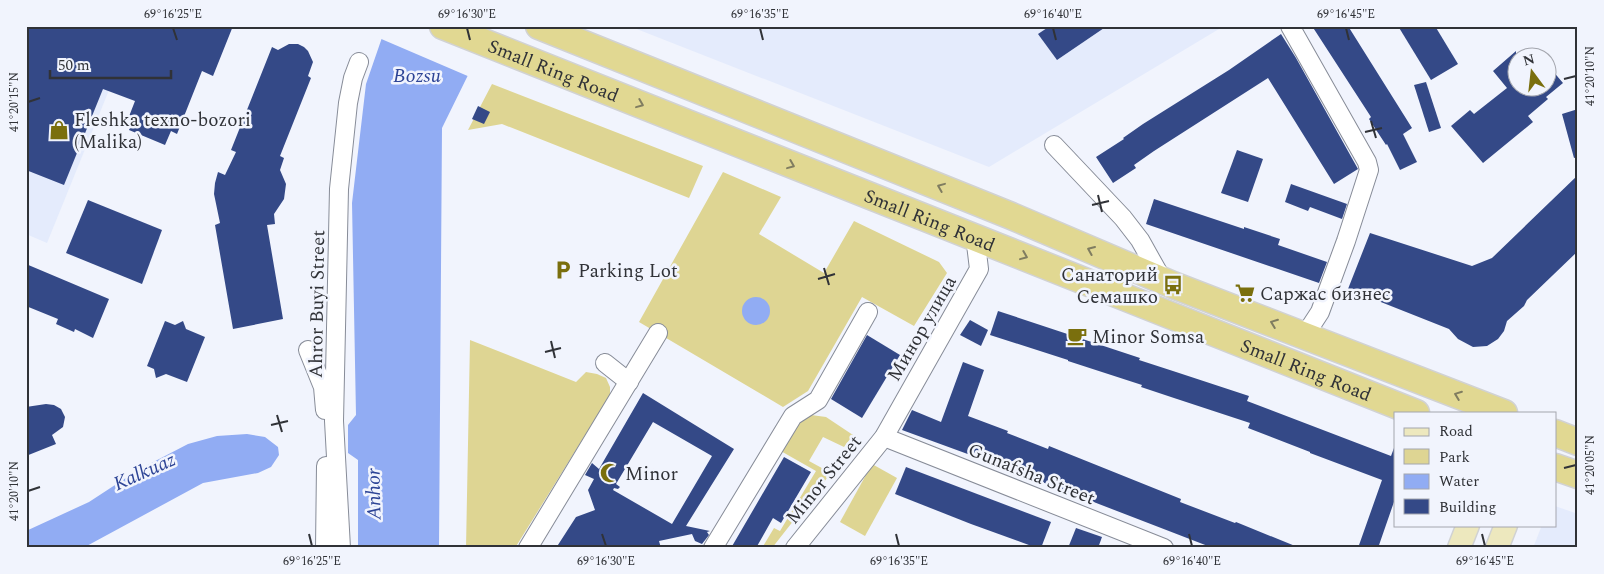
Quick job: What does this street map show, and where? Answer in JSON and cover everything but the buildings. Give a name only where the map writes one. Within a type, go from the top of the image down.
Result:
[{"type":"highway","name":"Small Ring Road","points":[[443,26],[1414,412]]},
{"type":"highway","name":"Small Ring Road","points":[[539,26],[880,162],[1163,281],[1501,412]]},
{"type":"highway","points":[[867,196],[880,162]]},
{"type":"highway","points":[[1556,433],[1578,442]]},
{"type":"highway","points":[[1556,467],[1578,475]]},
{"type":"main road","points":[[1459,548],[1468,526]]},
{"type":"main road","points":[[1497,548],[1506,526]]},
{"type":"street","points":[[1290,26],[1367,162],[1369,170],[1320,312],[1305,335]]},
{"type":"street","name":"Ahror Buyi Street","points":[[341,548],[334,421],[340,189],[348,103],[353,78],[359,62]]},
{"type":"street","points":[[1054,145],[1123,218],[1140,240],[1163,281]]},
{"type":"street","name":"Минор улица","points":[[884,437],[979,269],[974,236]]},
{"type":"street","points":[[713,548],[793,416],[818,400],[868,312]]},
{"type":"street","points":[[528,548],[658,333]]},
{"type":"street","points":[[308,350],[323,388],[326,425],[325,548]]},
{"type":"street","points":[[605,362],[629,382]]},
{"type":"street","name":"Minor Street","points":[[795,548],[884,437]]},
{"type":"street","name":"Gunafsha Street","points":[[884,437],[1164,548]]},
{"type":"shaded area","name":"Fleshka texno-bozori (Malika)","points":[[26,26],[135,26],[47,243],[26,234]]},
{"type":"shaded area","points":[[629,26],[1224,26],[989,167]]},
{"type":"shaded area","points":[[1556,506],[1578,514],[1578,548],[1533,548],[1542,526],[1556,526]]},
{"type":"green space","points":[[492,84],[703,166],[689,198],[502,124],[468,130]]},
{"type":"green space","points":[[723,172],[781,197],[759,234],[824,273],[854,221],[939,262],[947,273],[914,326],[862,297],[808,391],[783,407],[639,322]]},
{"type":"green space","points":[[470,340],[576,382],[586,372],[597,374],[606,378],[610,387],[610,395],[515,548],[466,548]]},
{"type":"green space","points":[[811,415],[826,417],[853,435],[844,447],[823,437],[809,461],[831,473],[772,548],[762,548],[774,528],[780,531],[816,471],[779,450],[795,423]]},
{"type":"green space","points":[[872,464],[897,478],[865,536],[840,522]]},
{"type":"water","name":"Bozsu","points":[[386,26],[471,69],[442,128],[439,548],[358,548],[358,460],[348,453],[348,425],[356,415],[352,203],[366,84]]},
{"type":"water","points":[[756,297],[766,301],[770,311],[766,321],[756,325],[746,321],[742,311],[746,301]]},
{"type":"water","name":"Kalkuaz","points":[[247,434],[265,437],[278,447],[279,455],[271,467],[258,473],[203,483],[83,548],[26,548],[26,531],[89,502],[138,470],[188,444],[217,436]]},
{"type":"pier","points":[[384,26],[493,26],[470,77],[379,38]]},
{"type":"place","name":"Fleshka texno-bozori (Malika)","points":[[59,130]]},
{"type":"place","name":"Parking Lot","points":[[563,270]]},
{"type":"place","name":"Санаторий Семашко","points":[[1173,285]]},
{"type":"place","name":"Саржас бизнес","points":[[1245,293]]},
{"type":"place","name":"Minor Somsa","points":[[1077,336]]},
{"type":"place","name":"Minor","points":[[610,473]]},
{"type":"water label","name":"Anhor","points":[[373,494]]}]
